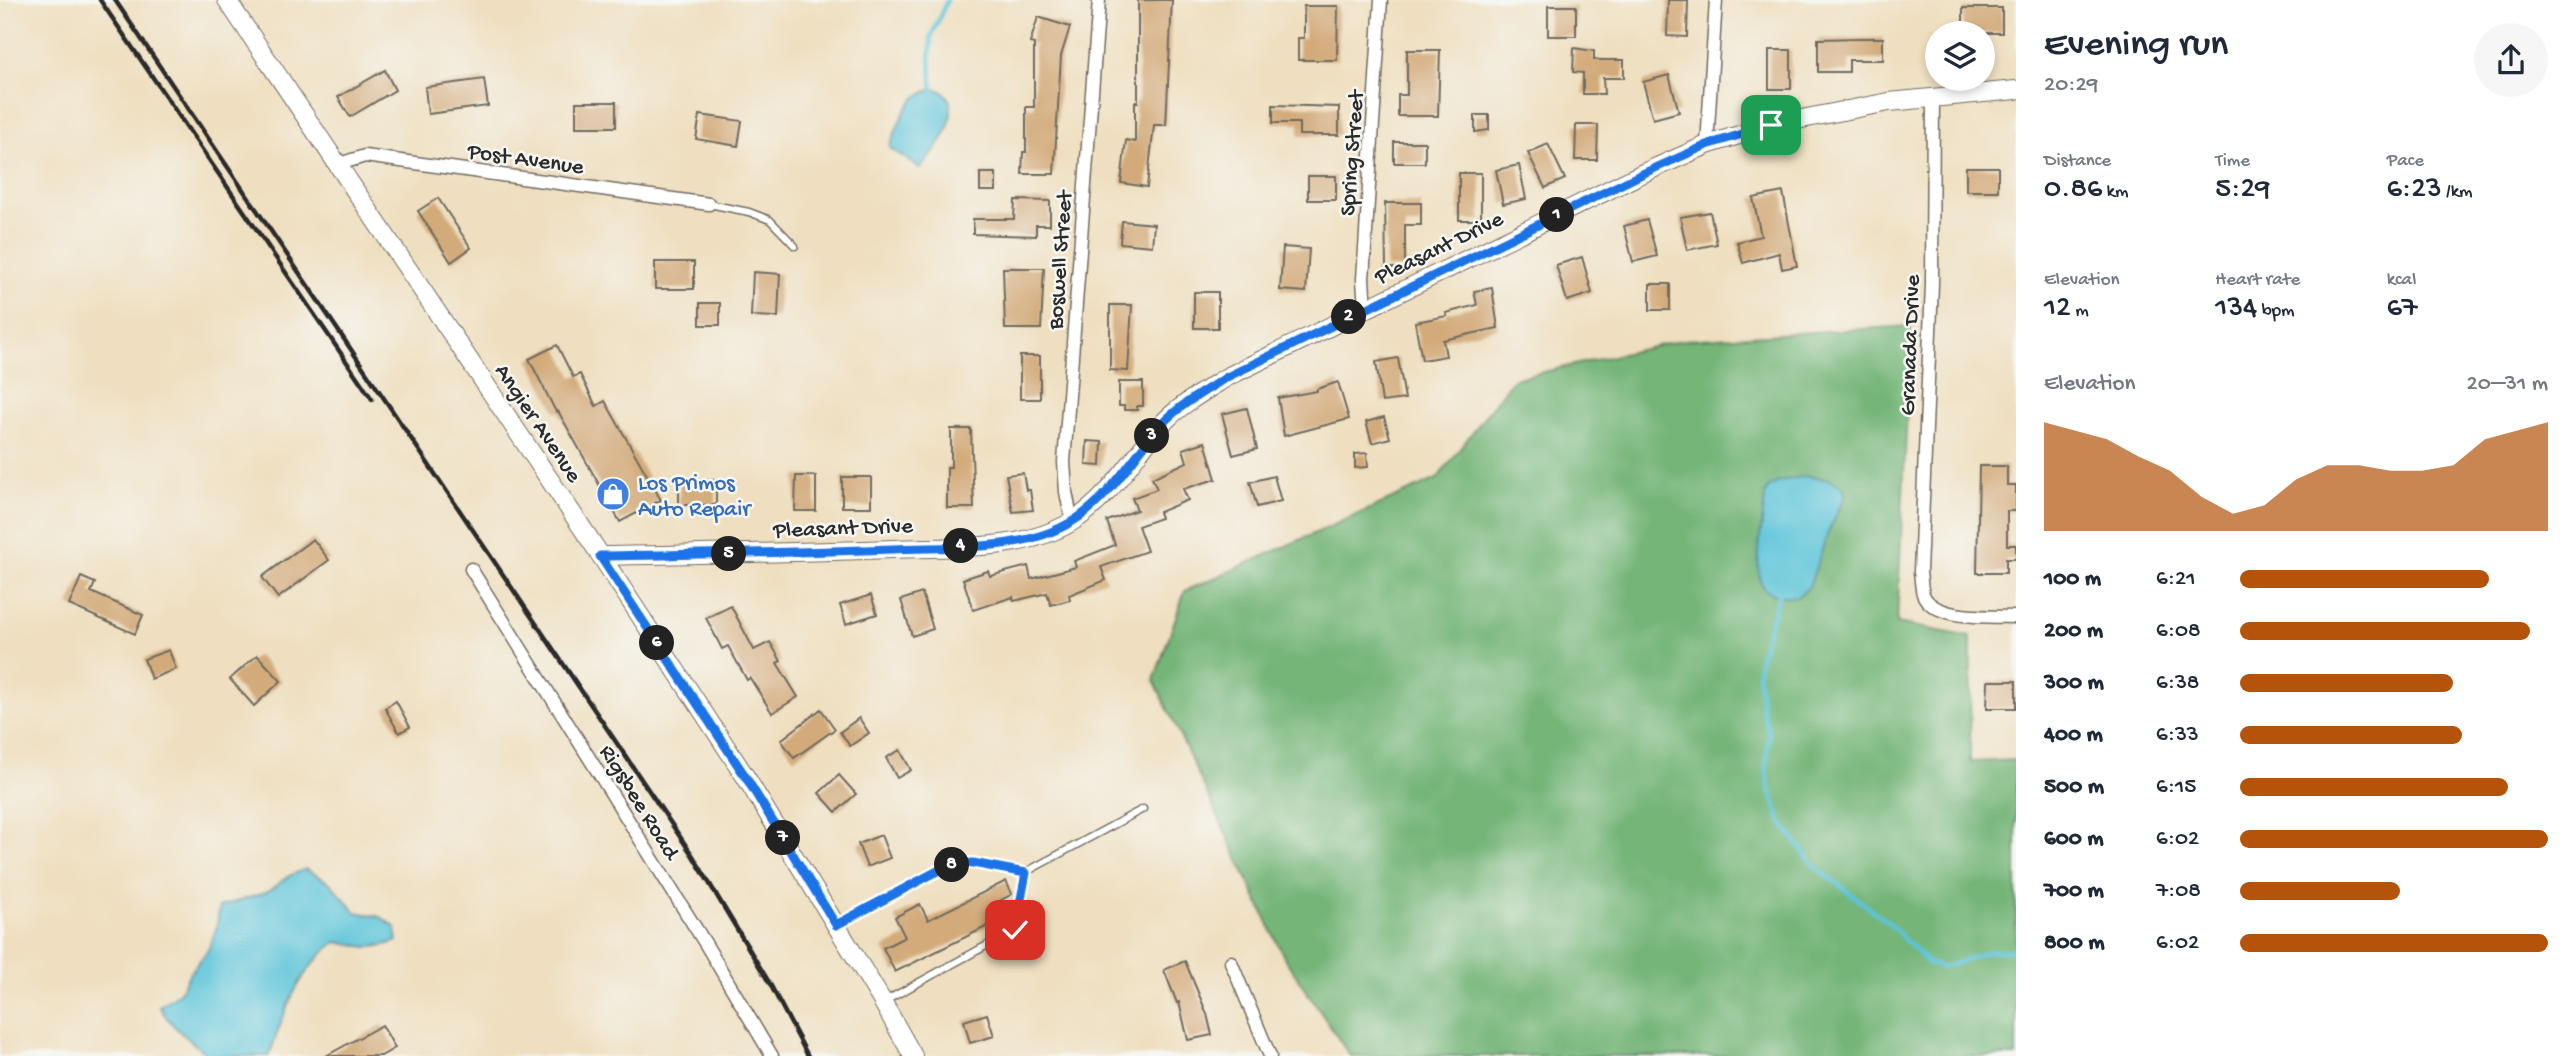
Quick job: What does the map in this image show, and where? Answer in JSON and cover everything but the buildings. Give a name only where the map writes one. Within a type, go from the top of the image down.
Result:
[{"type":"street","name":"Angier Avenue","points":[[227,0],[339,164],[745,776],[913,1056]]},
{"type":"street","name":"Boswell Street","points":[[1072,522],[1064,462],[1099,0]]},
{"type":"street","name":"Spring Street","points":[[1365,308],[1363,279],[1381,0]]},
{"type":"street","points":[[1707,145],[1716,0]]},
{"type":"street","name":"Pleasant Drive","points":[[600,556],[819,552],[995,544],[1040,536],[1072,522],[1098,500],[1161,425],[1181,407],[1227,377],[1642,174],[1707,145],[1804,118],[1933,96],[2016,90]]},
{"type":"street","name":"Granada Drive","points":[[1933,96],[1931,311],[1920,572],[1923,595],[1932,607],[1942,611],[2016,617]]},
{"type":"street","name":"Post Avenue","points":[[339,164],[365,156],[709,204]]},
{"type":"street","name":"Rigsbee Road","points":[[471,569],[705,943],[772,1056]]},
{"type":"street","points":[[1231,962],[1270,1056]]},
{"type":"lane","points":[[709,204],[749,212],[770,220],[795,246]]},
{"type":"lane","points":[[836,925],[947,866],[973,863],[1026,873],[1143,808]]},
{"type":"lane","points":[[883,1002],[1015,930],[1026,873]]},
{"type":"green space","points":[[1911,326],[1897,623],[1971,637],[1970,762],[2016,760],[2016,1056],[1350,1056],[1285,959],[1154,680],[1185,591],[1437,479],[1513,379],[1683,340]]},
{"type":"water","points":[[934,89],[942,91],[948,97],[950,121],[943,138],[920,168],[890,146],[910,103],[924,92]]},
{"type":"water","points":[[1804,476],[1835,482],[1844,488],[1845,496],[1828,533],[1809,587],[1797,597],[1776,595],[1765,589],[1759,571],[1759,544],[1765,495],[1768,488],[1779,482]]},
{"type":"water","points":[[305,869],[329,882],[356,912],[381,917],[396,928],[397,941],[367,947],[336,942],[322,954],[301,979],[269,1056],[208,1056],[175,1027],[159,1006],[179,993],[208,950],[217,927],[219,907],[267,892],[289,876]]},
{"type":"waterway","points":[[933,93],[931,37],[947,0]]},
{"type":"waterway","points":[[1780,591],[1759,661],[1758,676],[1762,709],[1769,733],[1766,767],[1769,787],[1781,822],[1814,866],[1888,922],[1928,963],[1943,968],[1986,952],[2016,950]]},
{"type":"railway","points":[[100,0],[372,399]]},
{"type":"railway","points":[[115,0],[693,856],[770,984],[808,1056]]},
{"type":"place","name":"Los Primos Auto Repair","points":[[613,494]]},
{"type":"route","points":[[1015,930],[1026,873],[973,863],[947,866],[836,925],[745,776],[600,556],[967,546],[1040,536],[1072,522],[1082,514],[1098,500],[1161,425],[1181,407],[1227,377],[1642,174],[1707,145],[1771,125]]}]
